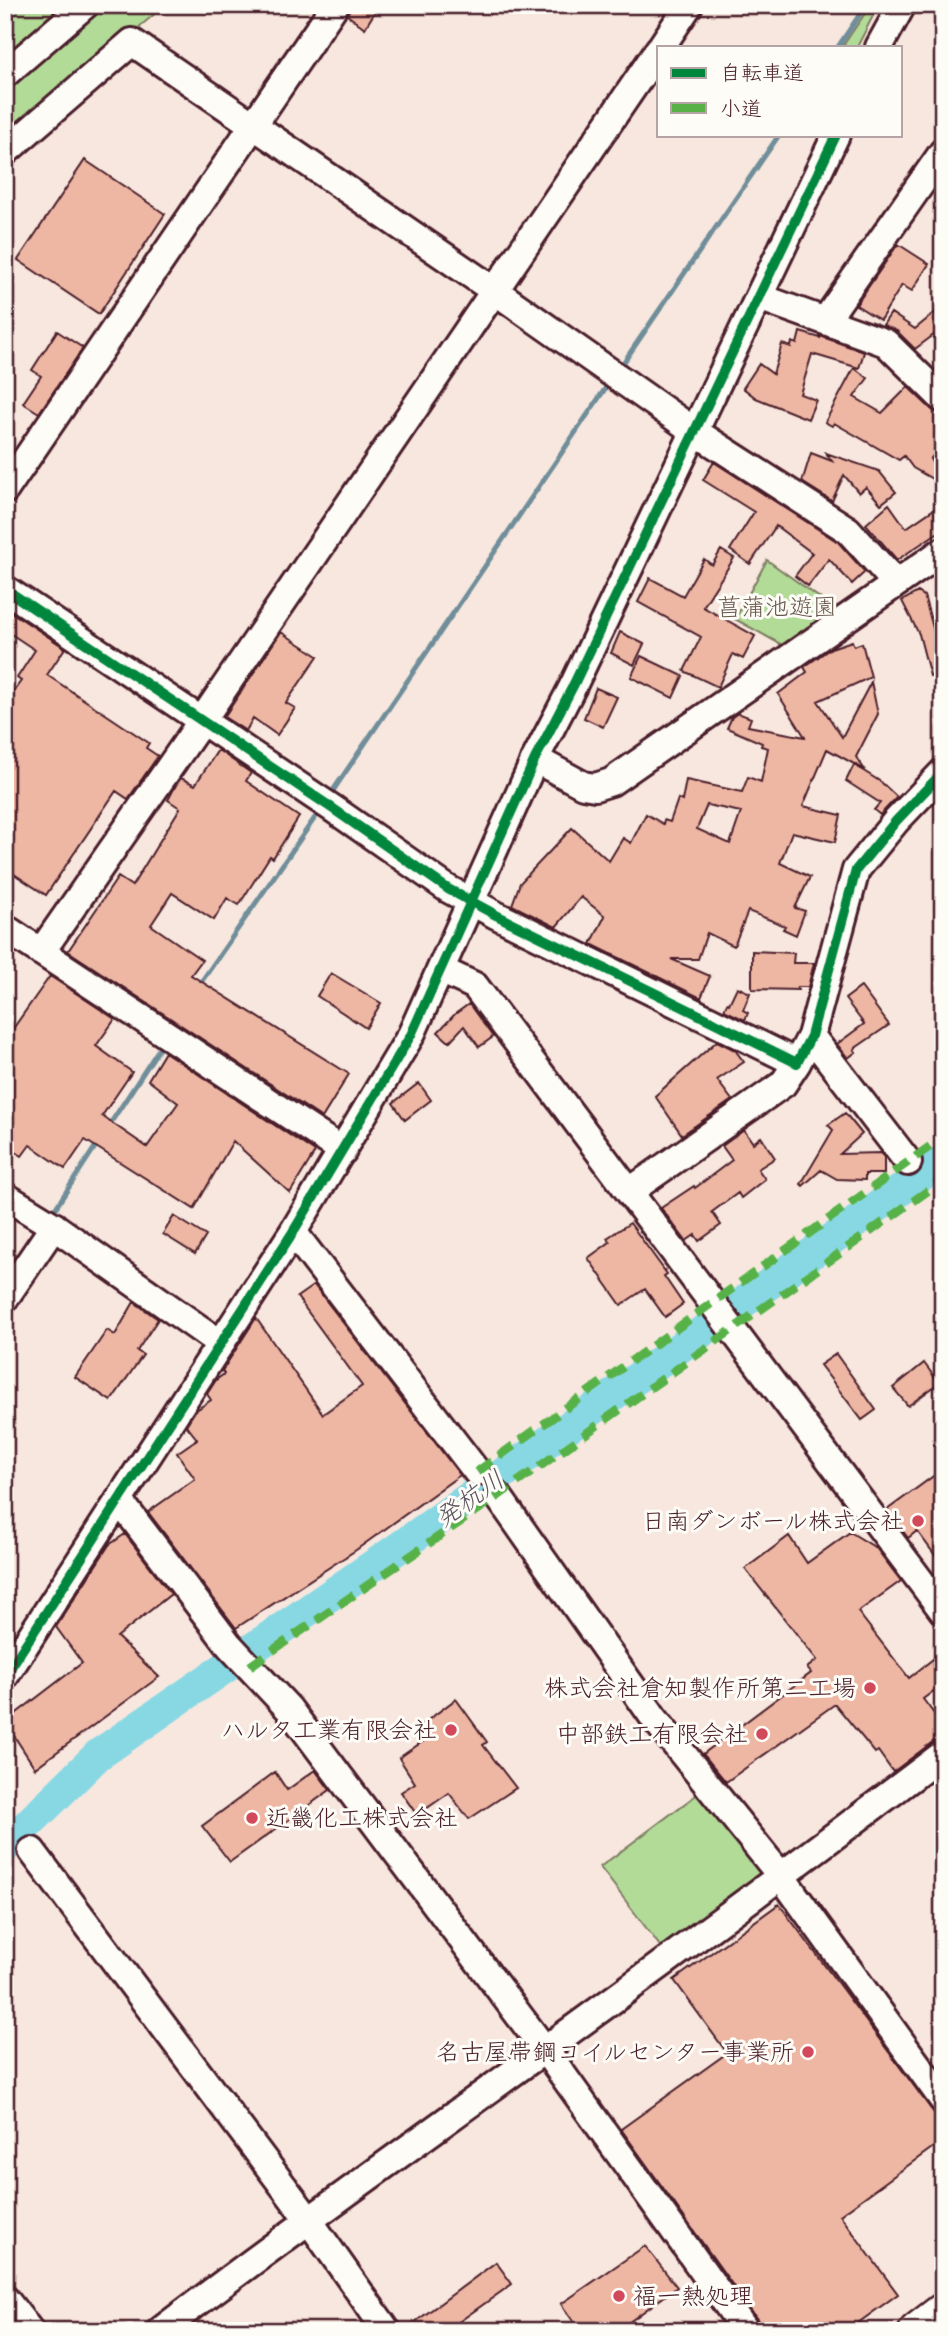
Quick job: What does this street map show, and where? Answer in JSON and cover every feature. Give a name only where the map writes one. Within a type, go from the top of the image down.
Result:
[{"type":"main road","points":[[917,2331],[943,2311]]},
{"type":"street","points":[[5,74],[85,5]]},
{"type":"street","points":[[5,490],[335,5]]},
{"type":"street","points":[[661,46],[689,5]]},
{"type":"street","points":[[880,46],[902,5]]},
{"type":"street","points":[[5,152],[132,43],[495,291],[694,431],[848,530],[895,582]]},
{"type":"street","points":[[40,952],[201,722],[657,52]]},
{"type":"street","points":[[5,1676],[14,1643],[119,1500],[221,1344],[343,1151],[411,1035],[535,759],[573,686],[836,136]]},
{"type":"street","points":[[825,321],[943,152]]},
{"type":"street","points":[[758,297],[886,343],[943,400]]},
{"type":"street","points":[[535,759],[583,785],[595,787],[611,782],[943,551]]},
{"type":"street","points":[[5,589],[325,803],[448,889],[797,1063]]},
{"type":"street","points":[[630,1191],[783,1084],[811,1036],[856,870],[896,821],[943,772]]},
{"type":"street","points":[[5,928],[343,1151]]},
{"type":"street","points":[[441,970],[475,986],[943,1611]]},
{"type":"street","points":[[811,1036],[908,1162]]},
{"type":"street","points":[[5,1196],[221,1344]]},
{"type":"street","points":[[5,1298],[48,1223]]},
{"type":"street","points":[[293,1232],[477,1472]]},
{"type":"street","points":[[498,1496],[654,1718],[781,1877],[943,2100]]},
{"type":"street","points":[[119,1500],[229,1645],[289,1709],[545,2050],[746,2331]]},
{"type":"street","points":[[160,2331],[308,2219],[781,1877],[943,1754]]},
{"type":"street","points":[[32,1852],[308,2219],[387,2331]]},
{"type":"street","points":[[5,2299],[30,2331]]},
{"type":"green space","points":[[5,5],[165,5],[5,142]]},
{"type":"green space","points":[[868,9],[874,14],[858,46],[843,46]]},
{"type":"green space","name":"菖蒲池遊園","points":[[767,560],[835,609],[782,645],[735,619]]},
{"type":"green space","points":[[699,1793],[764,1874],[663,1950],[600,1867]]},
{"type":"building","points":[[351,5],[368,5],[376,10],[365,28],[347,15]]},
{"type":"building","points":[[85,160],[165,214],[99,314],[18,260]]},
{"type":"building","points":[[898,244],[929,264],[912,291],[902,285],[880,320],[856,305]]},
{"type":"building","points":[[943,306],[943,328],[915,349],[897,331],[883,325],[891,313],[915,329]]},
{"type":"building","points":[[57,331],[83,348],[39,413],[23,403],[41,376],[32,370]]},
{"type":"building","points":[[800,332],[820,336],[864,352],[859,368],[812,354],[800,394],[816,400],[808,419],[756,398],[743,388],[759,364],[773,374],[782,344],[791,347],[792,342],[797,344]]},
{"type":"building","points":[[854,368],[868,378],[854,397],[882,413],[908,387],[932,410],[943,414],[943,446],[930,459],[943,477],[943,485],[913,468],[904,456],[899,460],[834,423],[832,426],[825,422]]},
{"type":"building","points":[[811,453],[832,461],[826,453],[879,471],[896,492],[881,504],[866,487],[859,493],[844,475],[832,501],[802,482]]},
{"type":"building","points":[[714,462],[838,542],[865,572],[852,584],[829,559],[808,586],[795,576],[812,553],[776,526],[750,564],[730,550],[754,512],[703,480]]},
{"type":"building","points":[[943,503],[943,529],[897,560],[866,524],[889,504],[906,528]]},
{"type":"building","points":[[721,550],[734,558],[703,607],[755,636],[743,659],[733,654],[718,687],[684,671],[701,637],[638,602],[650,578],[683,596],[704,559],[712,565]]},
{"type":"building","points":[[918,592],[924,596],[943,663],[943,673],[930,676],[919,634],[902,601]]},
{"type":"building","points":[[5,608],[65,648],[47,675],[149,743],[146,748],[158,756],[128,799],[116,791],[46,895],[5,868],[5,703],[21,681],[17,678],[35,650],[5,630]]},
{"type":"building","points":[[281,632],[318,656],[286,703],[295,708],[277,735],[253,718],[246,731],[224,717]]},
{"type":"building","points":[[620,632],[644,644],[634,665],[611,653]]},
{"type":"building","points":[[852,641],[854,646],[862,643],[871,677],[818,701],[842,737],[871,682],[878,714],[856,757],[865,770],[827,749],[803,806],[841,815],[835,842],[792,832],[780,863],[810,877],[795,908],[805,911],[796,935],[783,929],[785,926],[748,911],[734,946],[707,933],[698,959],[671,959],[710,976],[701,998],[591,944],[605,916],[581,897],[556,927],[512,905],[520,883],[572,828],[609,861],[623,838],[631,843],[646,814],[663,824],[664,820],[670,822],[678,799],[682,801],[686,780],[742,792],[748,777],[761,782],[768,748],[727,728],[732,717],[738,713],[751,718],[748,726],[805,737],[778,694],[807,672],[804,667],[831,648]],"holes":[[[707,805],[741,812],[730,844],[697,829]]]},
{"type":"building","points":[[641,656],[683,676],[673,698],[631,677]]},
{"type":"building","points":[[596,688],[617,697],[603,727],[584,718]]},
{"type":"building","points":[[218,750],[251,773],[246,781],[299,817],[239,905],[227,898],[214,920],[172,893],[151,925],[202,960],[191,975],[349,1074],[322,1118],[68,951],[118,877],[132,886],[180,808],[168,800],[181,778],[195,785]]},
{"type":"building","points":[[854,765],[881,782],[897,797],[880,815],[874,810],[880,803],[846,781]]},
{"type":"building","points":[[752,951],[794,953],[793,963],[814,963],[808,987],[797,987],[798,990],[752,989]]},
{"type":"building","points":[[331,973],[381,1003],[366,1028],[317,996]]},
{"type":"building","points":[[50,976],[115,1019],[96,1046],[132,1072],[102,1116],[147,1147],[178,1103],[148,1080],[165,1052],[315,1152],[290,1193],[233,1141],[194,1209],[85,1140],[65,1169],[30,1145],[22,1156],[5,1145],[5,1040]]},
{"type":"building","points":[[737,987],[750,993],[743,1010],[748,1013],[745,1020],[724,1010]]},
{"type":"building","points":[[861,987],[889,1025],[854,1049],[856,1052],[848,1058],[837,1044],[864,1024],[845,999]]},
{"type":"building","points":[[469,1004],[493,1037],[479,1047],[464,1026],[449,1042],[438,1032]]},
{"type":"building","points":[[717,1041],[735,1050],[744,1062],[717,1080],[732,1100],[682,1135],[655,1096]]},
{"type":"building","points":[[419,1083],[431,1100],[405,1120],[393,1103]]},
{"type":"building","points":[[845,1113],[862,1134],[840,1154],[881,1153],[884,1156],[884,1174],[865,1174],[865,1180],[837,1179],[821,1170],[803,1186],[801,1184],[833,1130],[828,1125]]},
{"type":"building","points":[[744,1130],[753,1143],[761,1137],[775,1158],[758,1169],[765,1179],[741,1198],[738,1193],[712,1212],[721,1225],[699,1241],[695,1235],[686,1241],[661,1208],[694,1186],[695,1188],[732,1160],[722,1146]]},
{"type":"building","points":[[174,1216],[206,1236],[195,1254],[163,1234]]},
{"type":"building","points":[[630,1223],[667,1274],[664,1276],[683,1304],[665,1317],[645,1289],[621,1305],[588,1258],[610,1242],[607,1238]]},
{"type":"building","points":[[314,1285],[460,1475],[356,1550],[236,1628],[148,1512],[195,1479],[177,1453],[197,1439],[186,1425],[195,1411],[211,1400],[207,1394],[216,1380],[224,1374],[222,1371],[256,1318],[323,1414],[362,1386],[297,1297]]},
{"type":"building","points":[[134,1302],[158,1319],[137,1351],[143,1355],[111,1401],[75,1377],[107,1330],[115,1335]]},
{"type":"building","points":[[836,1354],[876,1410],[862,1420],[820,1365]]},
{"type":"building","points":[[924,1363],[939,1383],[908,1406],[893,1388]]},
{"type":"building","name":"日南ダンボール株式会社","points":[[943,1469],[943,1566],[917,1531],[908,1538],[887,1510]]},
{"type":"building","points":[[850,1532],[876,1548],[901,1581],[858,1612],[909,1678],[943,1651],[943,1684],[923,1699],[943,1726],[943,1739],[934,1741],[893,1772],[878,1751],[875,1753],[835,1704],[726,1782],[703,1754],[811,1673],[807,1668],[817,1660],[745,1569],[789,1536],[807,1563]]},
{"type":"building","points":[[125,1534],[171,1594],[117,1637],[159,1677],[35,1768],[5,1722],[82,1663],[56,1627],[109,1545]]},
{"type":"building","points":[[456,1699],[487,1742],[483,1745],[516,1788],[469,1819],[449,1793],[417,1815],[401,1792],[415,1783],[399,1758],[429,1737],[420,1726]]},
{"type":"building","name":"近畿化工株式会社","points":[[315,1770],[330,1790],[230,1862],[202,1826],[275,1772],[287,1790]]},
{"type":"building","points":[[779,1904],[943,2125],[943,2140],[840,2215],[898,2294],[847,2331],[762,2331],[759,2322],[621,2129],[727,2053],[674,1980]]},
{"type":"building","name":"福一熱処理","points":[[645,2246],[677,2287],[617,2331],[580,2331],[561,2304]]},
{"type":"building","points":[[496,2262],[512,2284],[446,2331],[403,2331]]},
{"type":"waterway","points":[[839,46],[866,5]]},
{"type":"waterway","points":[[619,369],[778,136]]},
{"type":"waterway","points":[[328,798],[611,380]]},
{"type":"waterway","points":[[199,985],[321,809]]},
{"type":"waterway","points":[[108,1127],[164,1041]]},
{"type":"waterway","points":[[51,1215],[99,1141]]},
{"type":"waterway","name":"発杭川","points":[[5,1847],[98,1755],[390,1554],[943,1160]]},
{"type":"marked path","points":[[477,1472],[943,1137]]},
{"type":"marked path","points":[[250,1666],[498,1496],[943,1180]]},
{"type":"cycle path","points":[[5,1676],[293,1232],[411,1035],[535,759],[573,686],[836,136]]},
{"type":"cycle path","points":[[5,589],[448,889],[797,1063],[811,1036],[856,870],[896,821],[943,772]]},
{"type":"place","name":"日南ダンボール株式会社","points":[[918,1521]]},
{"type":"place","name":"株式会社倉知製作所第二工場","points":[[870,1688]]},
{"type":"place","name":"ハルタ工業有限会社","points":[[451,1730]]},
{"type":"place","name":"中部鉄工有限会社","points":[[762,1734]]},
{"type":"place","name":"近畿化工株式会社","points":[[252,1818]]},
{"type":"place","name":"名古屋帯鋼コイルセンター事業所","points":[[808,2052]]},
{"type":"place","name":"福一熱処理","points":[[619,2296]]}]
